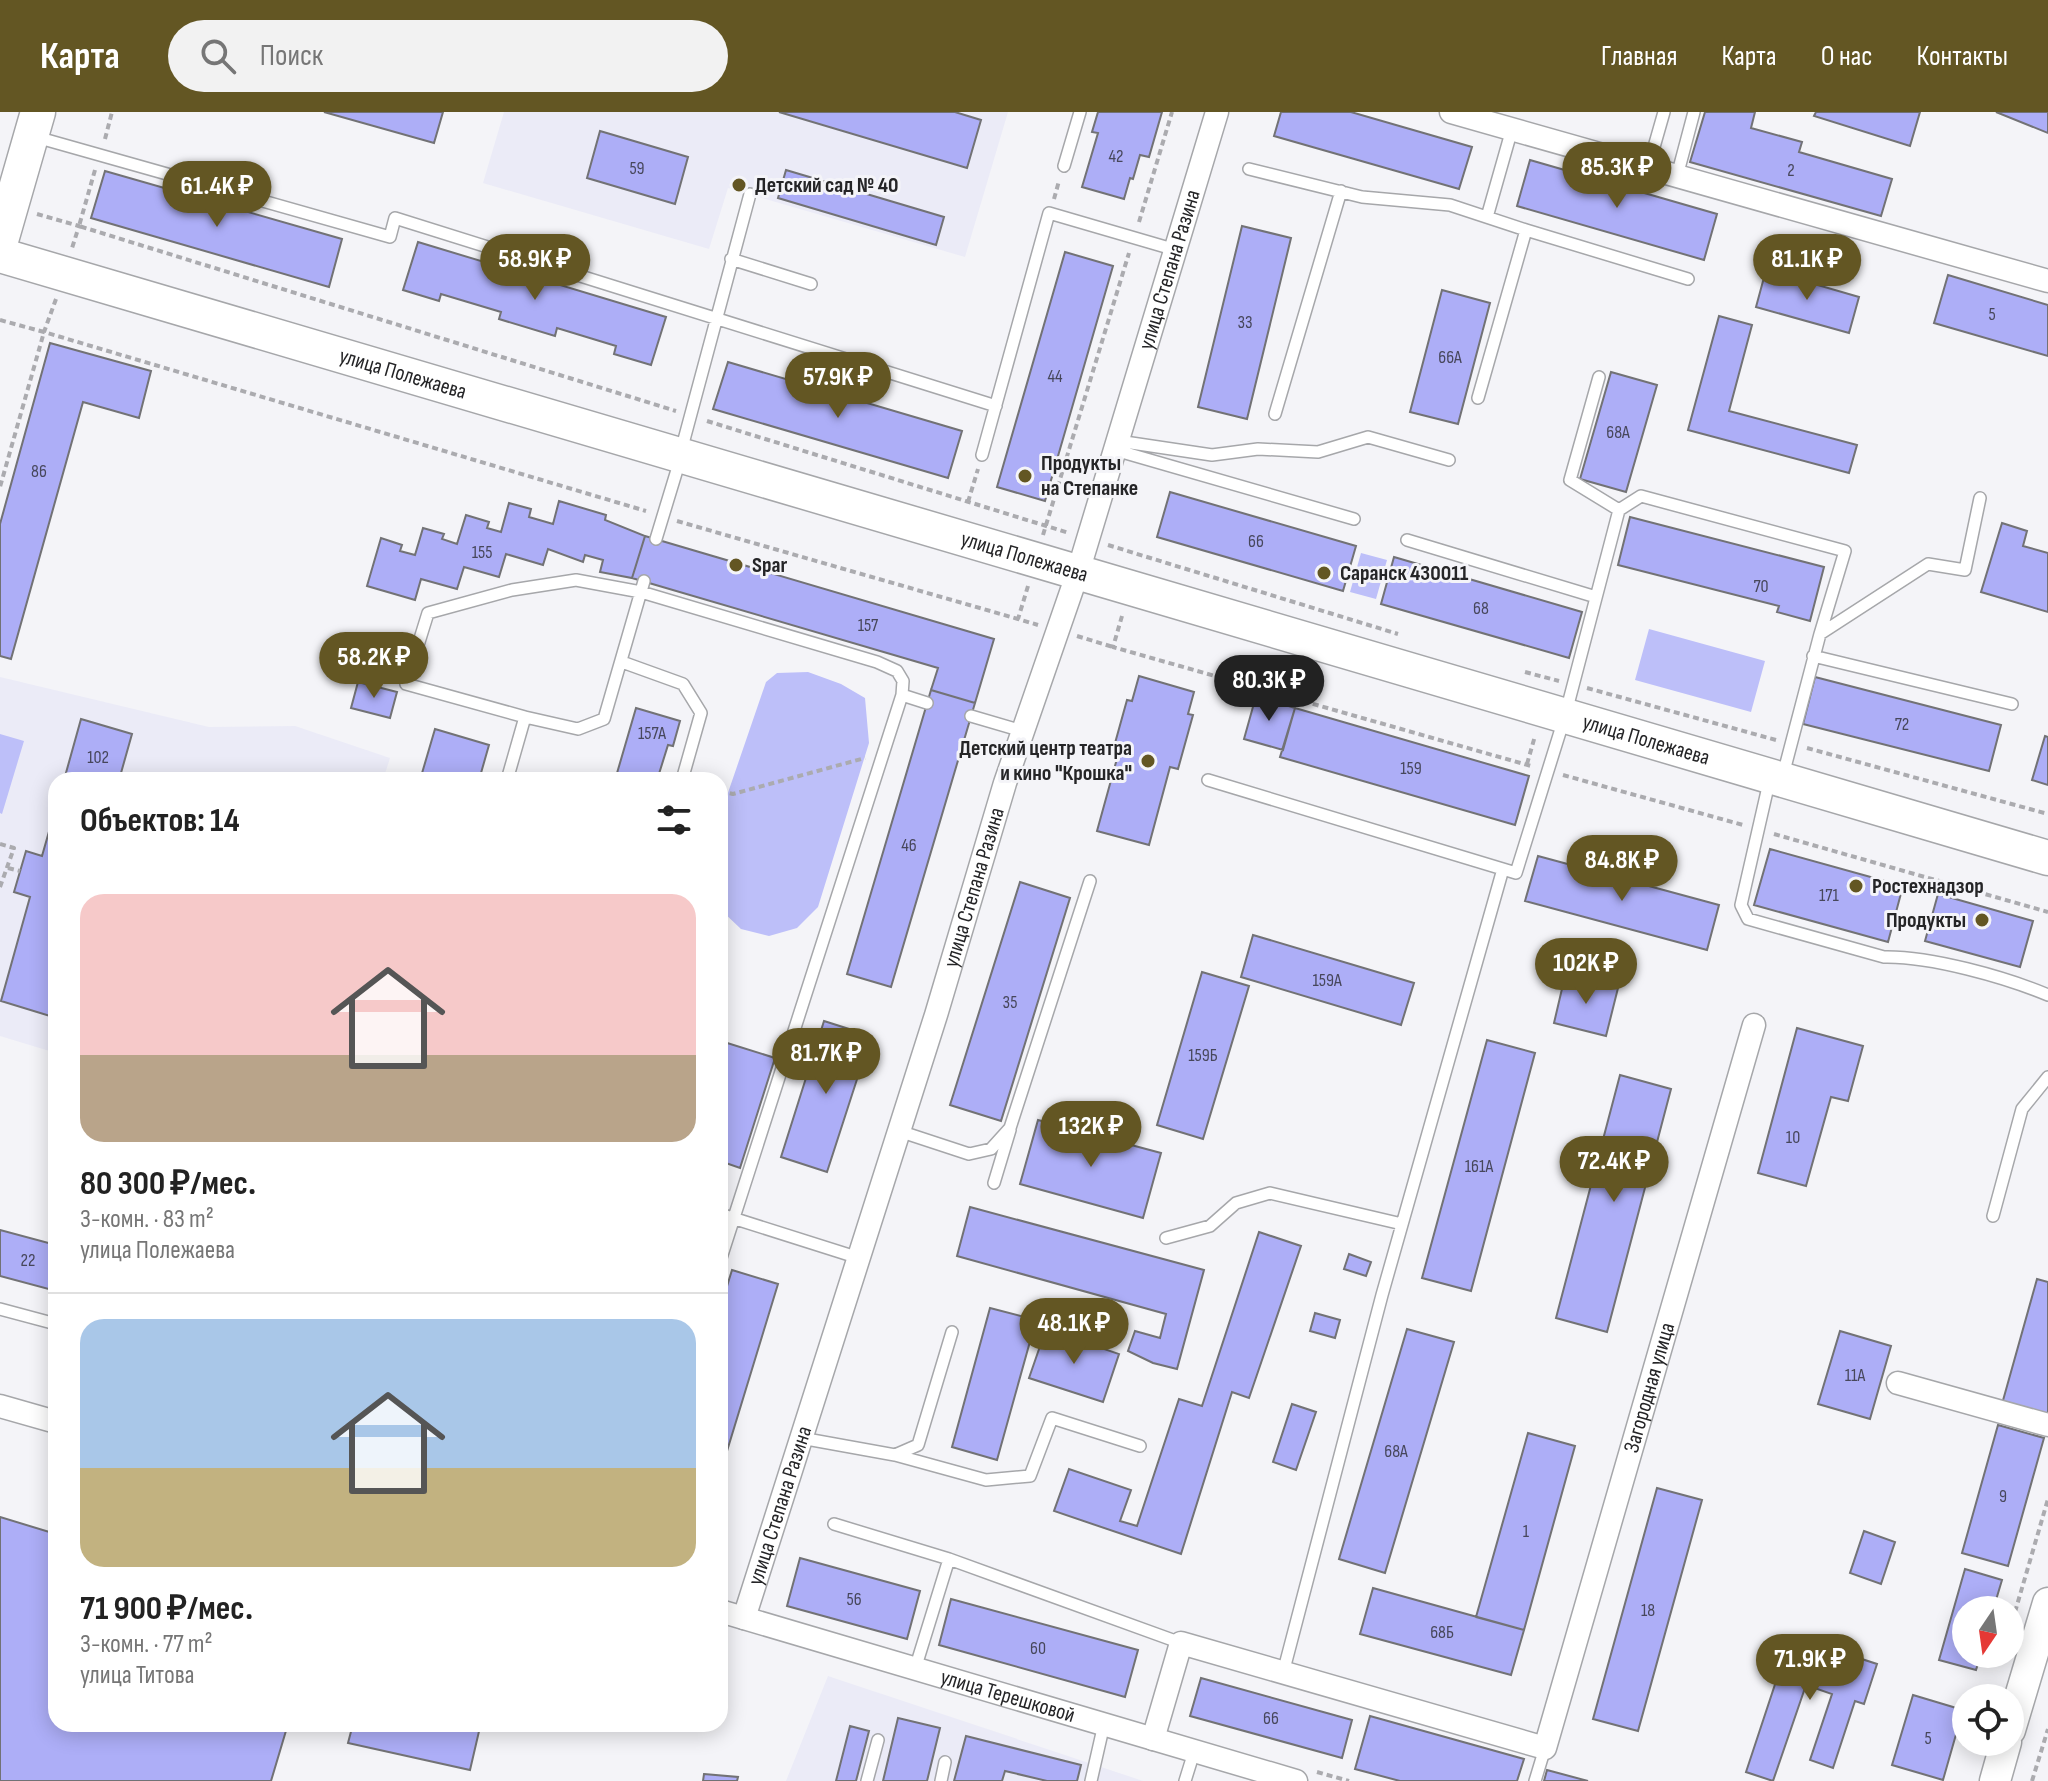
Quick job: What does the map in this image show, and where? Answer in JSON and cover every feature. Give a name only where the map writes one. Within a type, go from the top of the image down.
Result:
[{"type":"main road","points":[[0,244],[35,124]]},
{"type":"main road","name":"улица Полежаева","points":[[0,255],[1078,572],[1135,572],[1569,700],[1776,778],[2048,858]]},
{"type":"main road","points":[[2024,1684],[2048,1603]]},
{"type":"main road","points":[[1995,1781],[2002,1756]]},
{"type":"street","name":"улица Степана Разина","points":[[744,1618],[1022,731],[1078,572],[1217,112]]},
{"type":"street","points":[[1451,112],[2048,281]]},
{"type":"street","name":"Загородная улица","points":[[1545,1748],[1754,1025]]},
{"type":"street","points":[[1898,1383],[2048,1425]]},
{"type":"street","points":[[0,1406],[48,1420]]},
{"type":"street","name":"улица Терешковой","points":[[728,1613],[1285,1779]]},
{"type":"street","points":[[1153,1739],[1181,1643],[1545,1748]]},
{"type":"lane","points":[[1064,166],[1080,112]]},
{"type":"lane","points":[[1648,168],[1664,112]]},
{"type":"lane","points":[[1677,176],[1694,112]]},
{"type":"lane","points":[[35,124],[390,237],[395,218],[996,406]]},
{"type":"lane","points":[[1487,217],[1512,129]]},
{"type":"lane","points":[[1249,169],[1362,197],[1450,205],[1688,279]]},
{"type":"lane","points":[[1275,414],[1341,191]]},
{"type":"lane","points":[[656,539],[750,194]]},
{"type":"lane","points":[[982,455],[1049,213],[1177,250]]},
{"type":"lane","points":[[1478,398],[1526,230]]},
{"type":"lane","points":[[731,259],[811,284]]},
{"type":"lane","points":[[1599,377],[1570,480],[1619,510]]},
{"type":"lane","points":[[1116,446],[1212,455],[1258,449],[1318,452],[1368,437],[1449,460]]},
{"type":"lane","points":[[1116,446],[1354,519]]},
{"type":"lane","points":[[1208,780],[1516,873],[1569,700],[1619,510],[1641,496],[1845,551],[1790,744],[1758,829],[1741,905],[1748,919],[1884,957],[1906,956],[1933,961],[2048,995]]},
{"type":"lane","points":[[1820,634],[1928,564],[1965,570],[1980,498]]},
{"type":"lane","points":[[1407,540],[1596,597]]},
{"type":"lane","points":[[642,586],[604,719],[578,729],[406,684],[428,613],[512,590],[576,580],[642,586],[891,667],[901,675],[902,695],[728,1236]]},
{"type":"lane","points":[[1813,656],[2012,704]]},
{"type":"lane","points":[[622,662],[683,684],[701,713],[684,772]]},
{"type":"lane","points":[[902,695],[927,703]]},
{"type":"lane","points":[[971,716],[1022,731]]},
{"type":"lane","points":[[509,772],[525,717]]},
{"type":"lane","points":[[1283,1673],[1402,1224],[1503,869]]},
{"type":"lane","points":[[994,1183],[1090,881]]},
{"type":"lane","points":[[1993,1216],[2022,1109],[2048,1075]]},
{"type":"lane","points":[[899,1131],[969,1154],[991,1149],[1010,1128]]},
{"type":"lane","points":[[1166,1238],[1210,1226],[1236,1203],[1270,1193],[1402,1224]]},
{"type":"lane","points":[[728,1216],[859,1258]]},
{"type":"lane","points":[[0,1309],[48,1322]]},
{"type":"lane","points":[[895,1455],[918,1445],[952,1332]]},
{"type":"lane","points":[[801,1438],[895,1455],[986,1480],[1030,1476],[1052,1418],[1140,1446]]},
{"type":"lane","points":[[834,1524],[949,1559],[1181,1643]]},
{"type":"lane","points":[[915,1669],[949,1559]]},
{"type":"lane","points":[[1091,1781],[1104,1724]]},
{"type":"lane","points":[[867,1781],[878,1740]]},
{"type":"lane","name":"Загородная улица","points":[[1535,1781],[1545,1748]]},
{"type":"lane","points":[[1185,1781],[1194,1752]]},
{"type":"lane","points":[[941,1781],[945,1762]]},
{"type":"path","points":[[1046,526],[1172,112]]},
{"type":"path","points":[[1049,213],[1064,166]]},
{"type":"path","points":[[79,226],[690,415]]},
{"type":"path","points":[[0,320],[1018,619]]},
{"type":"path","points":[[0,487],[44,332]]},
{"type":"path","points":[[708,421],[1088,539],[1135,572],[1404,636]]},
{"type":"path","points":[[968,502],[982,455]]},
{"type":"path","points":[[1135,572],[1113,647],[2048,912]]},
{"type":"path","points":[[1522,671],[1569,700],[1790,744],[2048,814]]},
{"type":"path","points":[[728,793],[882,753]]},
{"type":"path","points":[[0,844],[14,848],[0,887]]},
{"type":"path","points":[[8,868],[20,871]]},
{"type":"path","points":[[2019,1596],[2048,1499]]},
{"type":"path","points":[[2032,1781],[2048,1729]]},
{"type":"shaded area","name":"Детский сад № 40","points":[[504,112],[1008,112],[965,257],[728,188],[709,249],[483,183]]},
{"type":"shaded area","points":[[1361,553],[1387,560],[1376,599],[1350,592]]},
{"type":"shaded area","points":[[1649,629],[1765,661],[1751,712],[1635,680]]},
{"type":"shaded area","points":[[808,672],[841,684],[865,698],[869,743],[818,907],[797,928],[769,936],[741,929],[728,917],[728,793],[766,682],[777,673]]},
{"type":"shaded area","points":[[0,677],[209,727],[295,726],[390,758],[386,772],[48,772],[48,1051],[0,1036]]},
{"type":"shaded area","points":[[0,734],[24,741],[2,814],[0,813]]},
{"type":"shaded area","points":[[828,1676],[1143,1781],[786,1781]]},
{"type":"building","points":[[324,112],[443,112],[434,143]]},
{"type":"building","points":[[779,112],[955,112],[981,120],[967,168]]},
{"type":"building","points":[[1098,112],[1162,112],[1149,157],[1140,155],[1124,199],[1082,187],[1098,133],[1092,132]]},
{"type":"building","points":[[1281,112],[1351,112],[1472,147],[1459,189],[1274,136]]},
{"type":"building","points":[[1705,112],[1755,112],[1751,128],[1802,142],[1799,152],[1892,179],[1881,216],[1690,162]]},
{"type":"building","points":[[1816,112],[1920,112],[1910,146],[1814,116]]},
{"type":"building","points":[[1996,112],[2048,112],[2048,133]]},
{"type":"building","points":[[600,131],[688,157],[675,204],[587,178]]},
{"type":"building","points":[[1530,160],[1717,214],[1704,260],[1517,206]]},
{"type":"building","points":[[786,170],[944,217],[936,245],[778,198]]},
{"type":"building","points":[[105,171],[342,239],[329,287],[91,218]]},
{"type":"building","points":[[1242,226],[1291,238],[1247,419],[1198,407]]},
{"type":"building","points":[[418,242],[666,317],[651,365],[614,354],[616,346],[557,328],[555,336],[499,319],[501,312],[441,294],[439,301],[403,290]]},
{"type":"building","points":[[1065,252],[1113,266],[1045,501],[997,487]]},
{"type":"building","points":[[1766,270],[1859,297],[1849,333],[1756,307]]},
{"type":"building","points":[[1948,275],[2048,305],[2048,356],[1934,323]]},
{"type":"building","points":[[1442,290],[1490,303],[1458,424],[1410,412]]},
{"type":"building","points":[[1719,316],[1752,325],[1729,411],[1857,445],[1849,473],[1688,430]]},
{"type":"building","points":[[50,343],[151,371],[139,418],[83,402],[11,659],[0,656],[0,524]]},
{"type":"building","points":[[728,362],[962,431],[948,478],[713,409]]},
{"type":"building","points":[[1611,372],[1657,385],[1626,492],[1580,479]]},
{"type":"building","points":[[1170,492],[1356,546],[1343,591],[1157,537]]},
{"type":"building","points":[[559,501],[606,515],[605,520],[645,536],[632,578],[600,572],[603,560],[585,555],[583,562],[548,549],[543,565],[506,554],[499,577],[464,567],[457,589],[421,579],[415,600],[367,586],[381,538],[402,545],[400,551],[415,555],[423,528],[444,534],[442,539],[457,544],[466,515],[489,522],[487,528],[501,532],[509,503],[531,509],[529,517],[553,524]]},
{"type":"building","points":[[1630,517],[1824,567],[1810,621],[1777,612],[1779,606],[1618,565]]},
{"type":"building","points":[[2002,523],[2027,531],[2023,546],[2048,553],[2048,612],[1981,592]]},
{"type":"building","points":[[645,536],[994,639],[975,703],[931,690],[938,668],[632,578]]},
{"type":"building","points":[[1394,557],[1582,612],[1569,658],[1381,604]]},
{"type":"building","name":"Детский центр театра и кино \"Крошка\"","points":[[1139,676],[1194,692],[1188,714],[1193,715],[1178,769],[1170,767],[1149,845],[1097,831],[1118,755],[1112,754],[1127,700],[1132,701]]},
{"type":"building","points":[[1815,677],[2001,725],[1989,771],[1803,724]]},
{"type":"building","points":[[358,682],[397,692],[390,718],[351,708]]},
{"type":"building","points":[[931,690],[975,703],[891,987],[847,974]]},
{"type":"building","points":[[1256,696],[1295,708],[1283,750],[1244,739]]},
{"type":"building","points":[[636,708],[680,721],[673,746],[668,745],[660,772],[617,772]]},
{"type":"building","points":[[1295,708],[1529,776],[1515,825],[1280,757]]},
{"type":"building","points":[[81,719],[132,734],[121,772],[66,772]]},
{"type":"building","points":[[435,729],[489,745],[481,772],[422,772]]},
{"type":"building","points":[[2045,736],[2048,737],[2048,785],[2032,780]]},
{"type":"building","points":[[48,835],[48,1015],[1,1001],[30,897],[14,892],[26,851],[42,856]]},
{"type":"building","points":[[1770,849],[1903,886],[1888,942],[1754,905]]},
{"type":"building","points":[[1538,856],[1719,905],[1707,950],[1525,901]]},
{"type":"building","points":[[1020,882],[1070,898],[1001,1121],[950,1105]]},
{"type":"building","points":[[1938,894],[2033,921],[2020,967],[1925,941]]},
{"type":"building","points":[[1253,935],[1414,983],[1401,1025],[1241,977]]},
{"type":"building","points":[[1202,972],[1249,986],[1203,1139],[1157,1125]]},
{"type":"building","points":[[1565,976],[1618,988],[1606,1036],[1554,1023]]},
{"type":"building","points":[[824,1021],[871,1036],[827,1172],[781,1157]]},
{"type":"building","points":[[1797,1028],[1863,1046],[1848,1101],[1831,1097],[1806,1186],[1758,1173]]},
{"type":"building","points":[[1487,1040],[1535,1053],[1471,1291],[1422,1278]]},
{"type":"building","points":[[728,1043],[775,1058],[740,1168],[728,1164]]},
{"type":"building","points":[[1620,1075],[1671,1089],[1607,1332],[1556,1318]]},
{"type":"building","points":[[1038,1120],[1161,1153],[1143,1218],[1020,1184]]},
{"type":"building","points":[[970,1207],[1204,1270],[1177,1369],[1153,1363],[1128,1351],[1135,1331],[1160,1338],[1166,1314],[957,1256]]},
{"type":"building","points":[[0,1230],[48,1243],[48,1289],[0,1276]]},
{"type":"building","points":[[1259,1232],[1301,1246],[1249,1398],[1232,1392],[1181,1554],[1054,1511],[1069,1469],[1131,1490],[1120,1521],[1137,1526],[1179,1399],[1202,1406]]},
{"type":"building","points":[[1349,1254],[1371,1262],[1366,1276],[1344,1269]]},
{"type":"building","points":[[732,1270],[778,1284],[728,1448],[728,1283]]},
{"type":"building","points":[[2037,1279],[2048,1282],[2048,1415],[2002,1404]]},
{"type":"building","points":[[990,1308],[1036,1320],[997,1460],[952,1447]]},
{"type":"building","points":[[1315,1313],[1340,1320],[1335,1338],[1310,1331]]},
{"type":"building","points":[[1046,1329],[1119,1354],[1103,1402],[1029,1378]]},
{"type":"building","points":[[1407,1329],[1454,1342],[1385,1573],[1339,1559]]},
{"type":"building","points":[[1840,1331],[1891,1346],[1870,1419],[1818,1404]]},
{"type":"building","points":[[1292,1404],[1316,1412],[1296,1470],[1273,1462]]},
{"type":"building","points":[[1998,1425],[2044,1438],[2008,1566],[1962,1553]]},
{"type":"building","points":[[1528,1433],[1575,1446],[1524,1630],[1476,1617]]},
{"type":"building","points":[[1657,1488],[1702,1500],[1638,1731],[1593,1719]]},
{"type":"building","points":[[0,1517],[48,1532],[48,1732],[286,1732],[271,1781],[0,1781]]},
{"type":"building","points":[[1864,1531],[1895,1542],[1881,1584],[1850,1573]]},
{"type":"building","points":[[800,1558],[920,1591],[907,1639],[787,1606]]},
{"type":"building","points":[[1965,1569],[2002,1580],[1997,1596],[1957,1596]]},
{"type":"building","points":[[1373,1588],[1524,1630],[1511,1675],[1360,1634]]},
{"type":"building","points":[[951,1599],[1138,1650],[1125,1697],[939,1645]]},
{"type":"building","points":[[1952,1614],[1952,1664],[1939,1660]]},
{"type":"building","points":[[1791,1636],[1877,1664],[1864,1704],[1855,1701],[1833,1768],[1810,1760],[1832,1694],[1806,1685],[1773,1781],[1746,1772]]},
{"type":"building","points":[[1201,1678],[1352,1720],[1342,1758],[1190,1716]]},
{"type":"building","points":[[1913,1695],[1952,1707],[1952,1748],[1943,1780],[1892,1765]]},
{"type":"building","points":[[1370,1716],[1524,1759],[1517,1781],[1400,1781],[1355,1769]]},
{"type":"building","points":[[898,1718],[940,1728],[927,1781],[883,1781]]},
{"type":"building","points":[[850,1726],[869,1731],[856,1781],[836,1781]]},
{"type":"building","points":[[351,1732],[479,1732],[470,1770],[348,1743]]},
{"type":"building","points":[[966,1736],[1081,1765],[1077,1781],[1047,1781],[1005,1771],[1002,1781],[954,1781]]},
{"type":"building","points":[[1547,1770],[1588,1781],[1544,1781]]},
{"type":"building","points":[[704,1774],[738,1777],[737,1781],[703,1781]]},
{"type":"place","name":"Детский сад № 40","points":[[739,185]]},
{"type":"place","name":"Продукты на Степанке","points":[[1025,476]]},
{"type":"place","name":"Spar","points":[[736,565]]},
{"type":"place","name":"Саранск 430011","points":[[1324,573]]},
{"type":"place","name":"Детский центр театра и кино \"Крошка\"","points":[[1148,761]]},
{"type":"place","name":"Ростехнадзор","points":[[1856,886]]},
{"type":"place","name":"Продукты","points":[[1982,920]]}]
